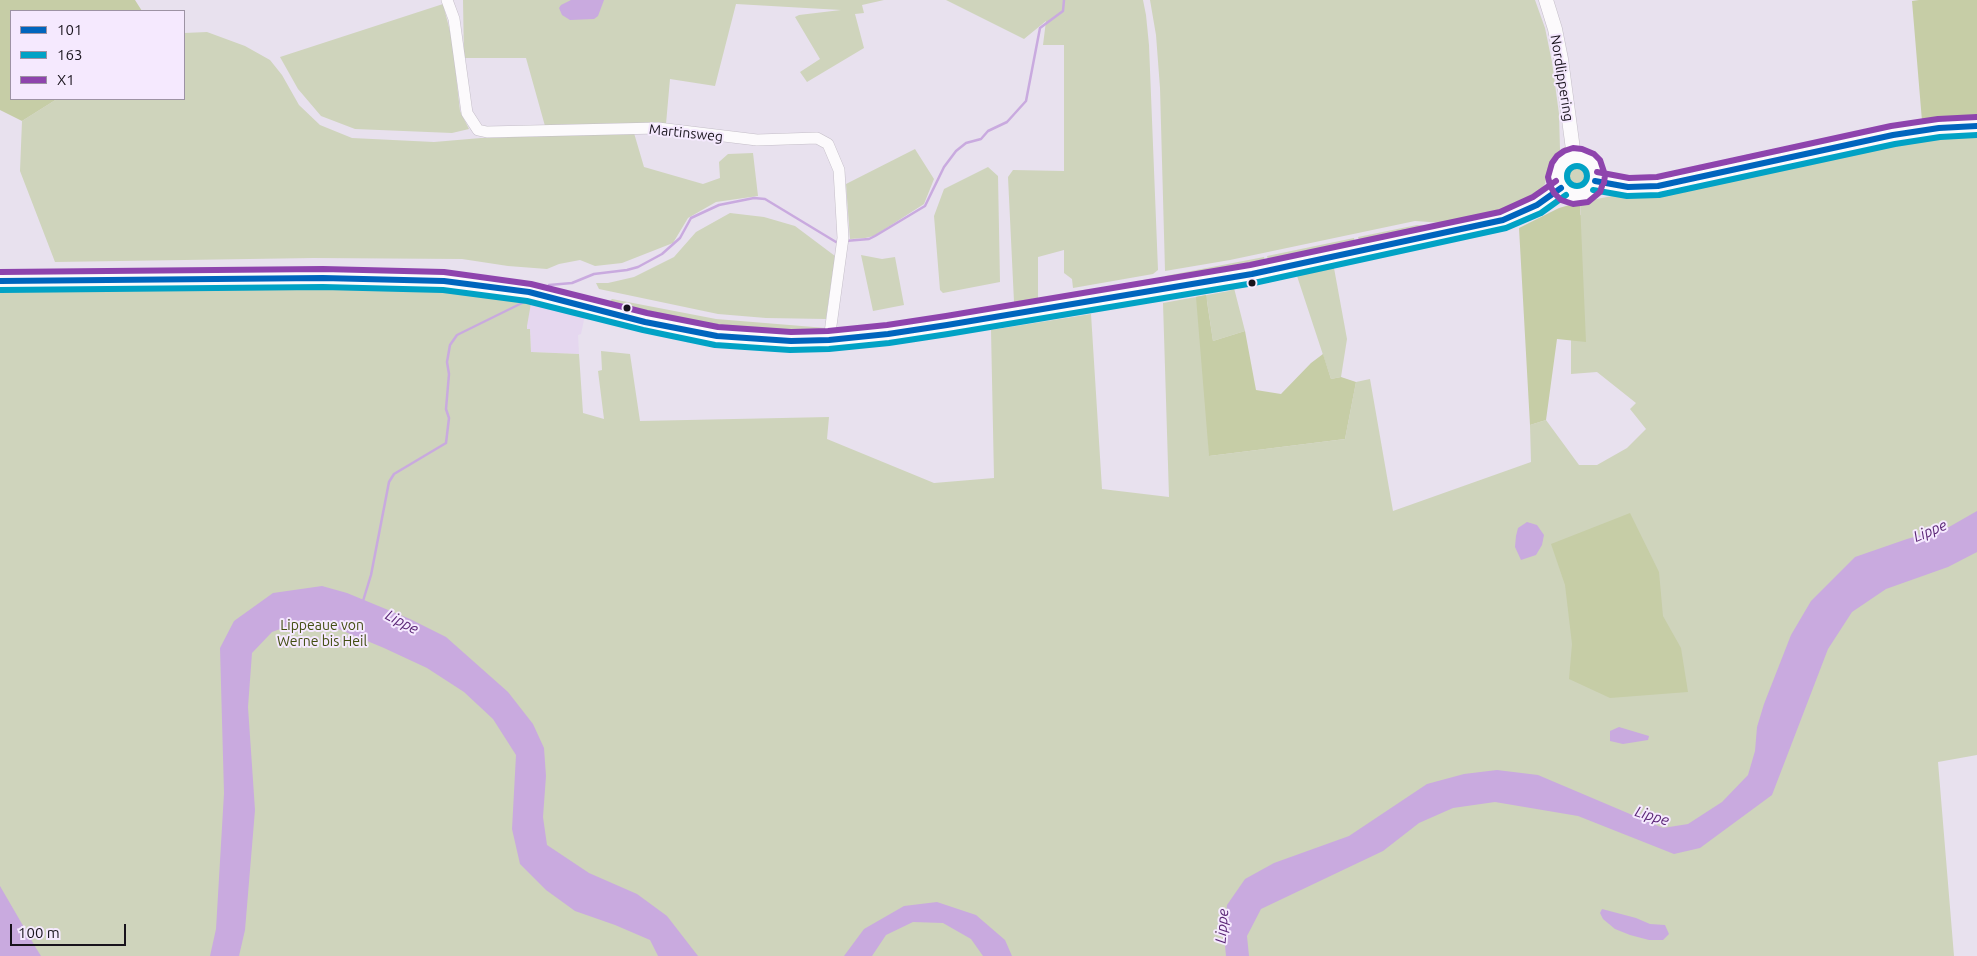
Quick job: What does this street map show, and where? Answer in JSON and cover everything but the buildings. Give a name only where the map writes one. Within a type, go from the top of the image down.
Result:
[{"type":"main road","name":"Nordlippering","points":[[1546,0],[1561,58],[1574,157]]},
{"type":"main road","points":[[1595,181],[1628,187],[1658,186],[1893,135],[1938,128],[1977,126]]},
{"type":"main road","points":[[1574,157],[1584,158],[1595,170],[1595,181],[1590,190],[1580,195],[1569,194],[1558,183],[1558,171],[1563,162],[1574,157]]},
{"type":"main road","points":[[0,281],[313,278],[444,281],[530,292],[645,322],[718,336],[791,341],[829,340],[947,325],[1252,274],[1503,220],[1537,205],[1561,188]]},
{"type":"street","name":"Martinsweg","points":[[447,0],[454,19],[467,113],[478,130],[487,132],[658,128],[757,140],[817,138],[828,144],[839,170],[843,238],[829,340]]},
{"type":"shaded area","points":[[530,303],[547,304],[585,315],[581,334],[578,335],[579,354],[531,352],[530,329],[507,333]]},
{"type":"green space","points":[[0,0],[135,0],[141,10],[10,10],[10,100],[55,100],[22,121],[0,110]]},
{"type":"green space","points":[[463,0],[884,0],[862,5],[864,13],[855,14],[864,48],[807,82],[800,72],[820,59],[795,17],[841,10],[736,4],[715,86],[670,79],[666,124],[545,126],[526,58],[464,58]]},
{"type":"green space","points":[[946,0],[1143,0],[1149,45],[1158,270],[1153,274],[1073,288],[1072,279],[1064,273],[1064,250],[1038,257],[1038,298],[1014,302],[1008,177],[1013,170],[1064,171],[1064,45],[1043,45],[1046,21],[1024,39]]},
{"type":"green space","points":[[1150,0],[1535,0],[1545,28],[1552,62],[1559,114],[1560,150],[1548,171],[1545,184],[1540,190],[1531,197],[1504,210],[1444,223],[1415,221],[1230,260],[1165,271],[1160,88],[1156,35]]},
{"type":"green space","points":[[1977,0],[1977,120],[1922,121],[1912,1]]},
{"type":"green space","points":[[443,4],[452,39],[460,111],[469,129],[452,133],[355,129],[321,116],[298,89],[280,57]]},
{"type":"green space","points":[[207,32],[245,46],[270,60],[282,75],[299,105],[320,125],[352,138],[434,142],[481,138],[634,133],[644,167],[703,184],[720,178],[719,162],[728,154],[753,153],[758,196],[716,202],[688,218],[673,243],[622,263],[595,266],[580,260],[559,264],[547,269],[508,266],[462,259],[314,258],[55,262],[20,171],[22,121],[55,100],[185,100],[185,33]]},
{"type":"green space","name":"Lippeaue von Werne bis Heil","points":[[1977,128],[1977,755],[1938,762],[1954,956],[0,956],[0,286],[437,285],[481,295],[531,303],[527,329],[530,329],[531,352],[579,354],[583,413],[604,419],[598,371],[602,370],[601,351],[630,354],[640,421],[829,417],[827,439],[934,483],[994,478],[991,330],[1091,314],[1102,489],[1169,497],[1163,303],[1229,291],[1234,288],[1245,331],[1213,341],[1207,301],[1209,456],[1345,439],[1356,382],[1370,379],[1393,511],[1531,462],[1530,425],[1546,420],[1579,465],[1597,465],[1627,448],[1646,429],[1630,409],[1636,403],[1597,372],[1571,374],[1571,218],[1581,215],[1580,202],[1889,145],[1889,141]]},
{"type":"green space","points":[[1564,147],[1566,147],[1565,152],[1556,164],[1551,183],[1547,189],[1540,197],[1516,211],[1448,228],[1360,243],[1358,237],[1417,225],[1449,226],[1515,209],[1530,201],[1546,188],[1550,182],[1552,170]]},
{"type":"green space","points":[[915,149],[934,179],[924,204],[874,236],[850,239],[846,184]]},
{"type":"green space","points":[[1576,161],[1587,165],[1591,176],[1587,187],[1576,191],[1565,187],[1561,176],[1565,165]]},
{"type":"green space","points":[[988,167],[998,176],[1000,282],[943,293],[940,290],[934,216],[944,189]]},
{"type":"green space","points":[[1580,202],[1586,342],[1557,339],[1546,420],[1530,425],[1519,228],[1559,208]]},
{"type":"green space","points":[[730,213],[764,217],[795,226],[835,256],[826,319],[766,318],[718,314],[599,289],[596,283],[608,283],[634,277],[674,257],[696,232]]},
{"type":"green space","points":[[1354,238],[1355,244],[1269,263],[1267,256]]},
{"type":"green space","points":[[861,255],[882,259],[895,257],[904,305],[873,311]]},
{"type":"green space","points":[[1264,257],[1266,264],[1166,283],[1165,276]]},
{"type":"green space","points":[[1334,268],[1347,339],[1341,377],[1331,379],[1297,276]]},
{"type":"green space","points":[[1157,278],[1158,285],[1070,299],[1067,297],[1073,293]]},
{"type":"green space","points":[[1206,295],[1213,341],[1245,331],[1256,390],[1281,394],[1311,363],[1323,354],[1331,379],[1341,377],[1356,382],[1345,439],[1209,456],[1196,297]]},
{"type":"green space","points":[[612,299],[716,319],[826,328],[824,333],[766,334],[712,328],[671,322],[609,306],[609,302]]},
{"type":"green space","points":[[1630,513],[1659,572],[1663,616],[1681,648],[1688,692],[1610,698],[1569,679],[1572,644],[1565,585],[1551,544]]},
{"type":"water","points":[[571,0],[604,0],[598,16],[594,19],[570,20],[562,15],[559,8]]},
{"type":"water","points":[[1977,511],[1977,552],[1948,567],[1886,589],[1852,612],[1828,649],[1772,795],[1700,848],[1674,854],[1578,816],[1495,802],[1453,808],[1419,823],[1383,851],[1261,909],[1247,936],[1249,956],[1226,956],[1224,934],[1227,905],[1245,879],[1274,863],[1349,836],[1427,784],[1464,774],[1497,770],[1538,775],[1663,828],[1688,824],[1722,802],[1748,775],[1755,751],[1757,727],[1764,704],[1791,635],[1811,601],[1855,557],[1949,527]]},
{"type":"water","points":[[1527,522],[1537,525],[1544,535],[1542,545],[1536,555],[1521,560],[1515,547],[1516,536],[1518,528]]},
{"type":"water","name":"Lippe","points":[[322,586],[347,593],[410,619],[446,637],[508,692],[533,724],[544,748],[546,776],[543,817],[547,845],[589,873],[637,894],[667,916],[698,956],[658,956],[650,940],[575,911],[546,890],[520,864],[512,829],[516,755],[493,719],[464,692],[427,668],[336,628],[305,620],[272,632],[252,653],[248,707],[255,810],[245,930],[239,956],[210,956],[216,929],[224,793],[220,648],[234,621],[273,593]]},
{"type":"water","points":[[1619,727],[1649,736],[1648,740],[1623,744],[1610,741],[1610,731]]},
{"type":"water","points":[[0,886],[36,948],[41,956],[0,956]]},
{"type":"water","points":[[937,902],[976,915],[1005,940],[1012,956],[983,956],[971,939],[943,923],[913,922],[886,935],[872,956],[844,956],[864,929],[904,906]]},
{"type":"water","points":[[1602,909],[1636,918],[1650,924],[1665,925],[1669,934],[1663,940],[1649,940],[1630,935],[1615,929],[1603,919],[1600,913]]},
{"type":"waterway","points":[[845,241],[869,239],[925,206],[944,167],[956,151],[966,143],[981,139],[988,131],[1007,122],[1026,101],[1040,28],[1063,11],[1064,0]]},
{"type":"waterway","points":[[549,285],[572,283],[594,274],[638,267],[662,254],[680,238],[691,218],[719,205],[754,198],[765,199],[836,242],[840,242]]},
{"type":"waterway","points":[[363,601],[371,575],[389,482],[394,474],[446,443],[449,418],[446,409],[449,374],[447,362],[450,345],[457,335],[524,302]]},
{"type":"transit line","name":"X1","points":[[1597,172],[1629,178],[1657,177],[1891,126],[1938,119],[1977,117]]},
{"type":"transit line","name":"101","points":[[1595,181],[1628,187],[1658,186],[1893,135],[1939,128],[1977,126]]},
{"type":"transit line","name":"163","points":[[1593,190],[1627,196],[1659,195],[1895,144],[1940,137],[1977,135]]},
{"type":"transit line","name":"X1","points":[[1602,186],[1600,192],[1588,202],[1573,204],[1561,200],[1554,193],[1548,177],[1552,163],[1564,151],[1573,148],[1582,149],[1594,154],[1600,160],[1605,175],[1604,183]]},
{"type":"transit line","name":"163","points":[[1577,166],[1584,169],[1587,176],[1584,183],[1577,186],[1570,183],[1567,176],[1570,169],[1577,166]]},
{"type":"transit line","name":"X1","points":[[0,272],[323,269],[444,272],[531,284],[647,313],[718,327],[791,332],[828,331],[946,316],[1250,265],[1500,212],[1533,197],[1556,181]]},
{"type":"transit line","name":"101","points":[[0,281],[323,278],[444,281],[529,292],[645,322],[717,336],[791,341],[829,340],[947,325],[1252,274],[1503,220],[1537,205],[1561,188]]},
{"type":"transit line","name":"163","points":[[0,290],[323,287],[443,290],[527,301],[643,330],[715,345],[790,350],[829,349],[889,343],[948,334],[1254,283],[1506,228],[1541,213],[1566,195]]}]
